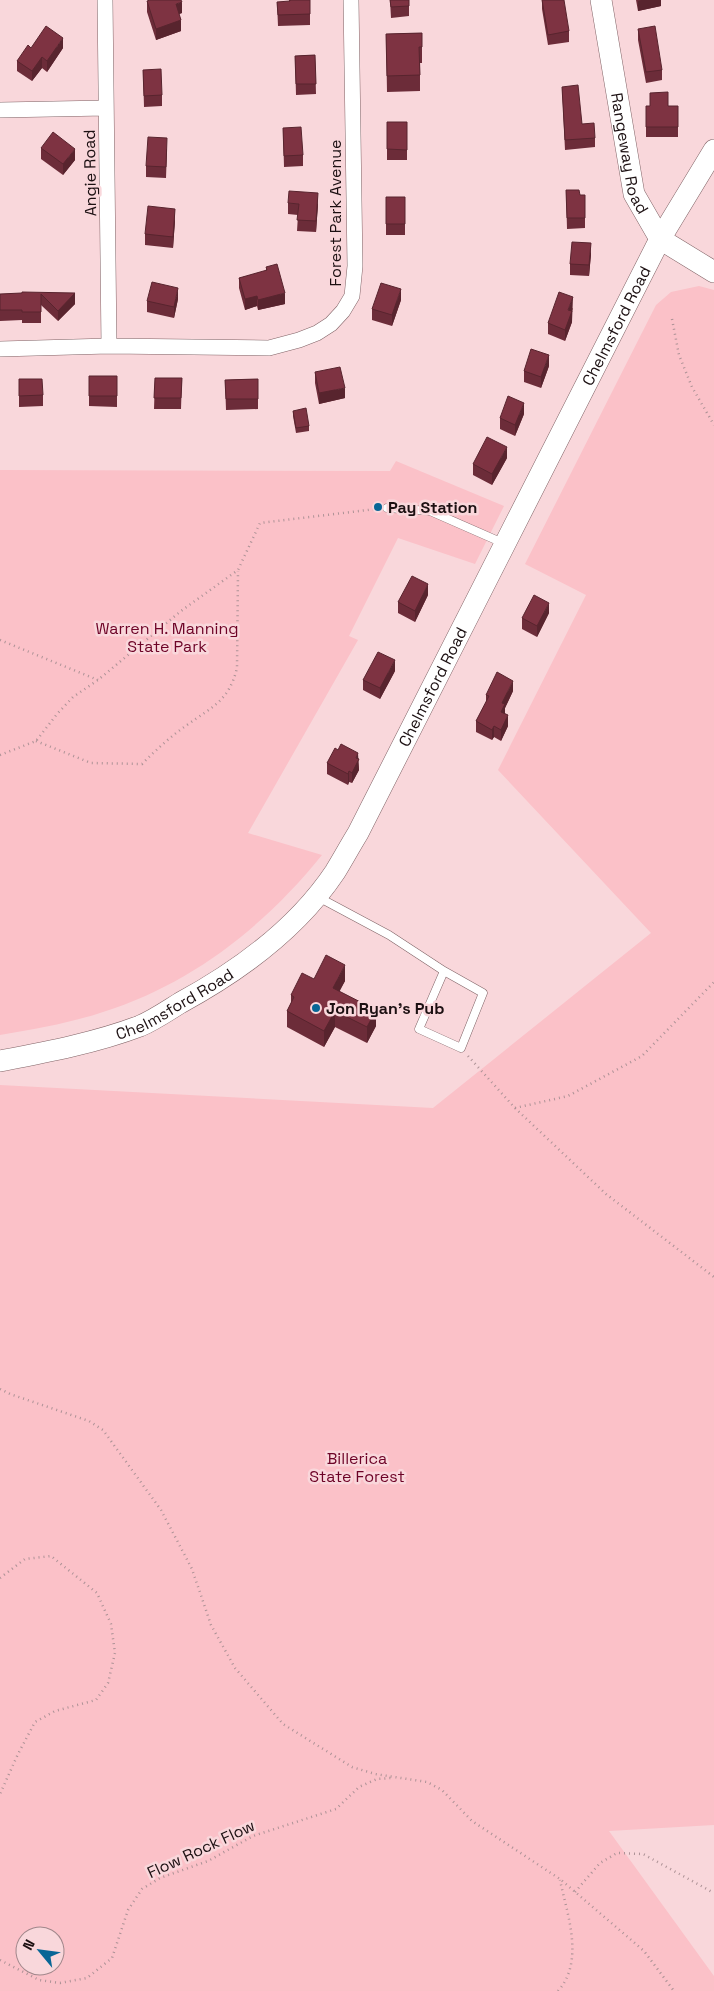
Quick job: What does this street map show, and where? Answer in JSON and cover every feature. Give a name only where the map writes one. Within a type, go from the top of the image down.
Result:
[{"type":"main road","name":"Rangeway Road","points":[[601,0],[634,194],[660,239],[714,272]]},
{"type":"main road","name":"Chelmsford Road","points":[[0,1062],[70,1048],[141,1025],[212,986],[249,961],[273,941],[316,896],[334,872],[358,832],[660,239],[714,150]]},
{"type":"street","name":"Angie Road","points":[[105,0],[109,346]]},
{"type":"street","name":"Forest Park Avenue","points":[[0,349],[109,346],[269,348],[299,340],[317,333],[331,324],[343,311],[352,296],[355,266],[351,0]]},
{"type":"street","points":[[0,110],[106,108]]},
{"type":"lane","points":[[387,508],[430,511],[505,544]]},
{"type":"lane","points":[[316,896],[389,935],[444,971],[483,993],[461,1048],[419,1029],[444,971]]},
{"type":"path","points":[[672,319],[682,363],[692,387],[714,425]]},
{"type":"path","points":[[36,741],[91,763],[142,764],[187,725],[216,706],[234,683],[237,668],[238,570],[260,523],[387,508]]},
{"type":"path","points":[[0,755],[36,741],[73,697],[98,680],[181,611],[238,570]]},
{"type":"path","points":[[0,640],[98,680]]},
{"type":"path","points":[[515,1108],[568,1096],[642,1056],[714,982]]},
{"type":"path","points":[[461,1048],[515,1108],[606,1194],[714,1277]]},
{"type":"path","points":[[0,1389],[89,1421],[103,1430],[161,1510],[192,1569],[212,1625],[235,1668],[283,1724],[352,1767],[375,1774],[427,1782],[442,1790],[472,1821],[560,1879],[644,1951],[674,1991]]},
{"type":"path","points":[[0,1578],[24,1559],[51,1556],[98,1594],[111,1624],[115,1653],[108,1683],[96,1700],[55,1711],[35,1722],[0,1794]]},
{"type":"path","name":"Flow Rock Flow","points":[[0,1960],[38,1980],[60,1983],[87,1978],[112,1958],[128,1910],[142,1889],[160,1878],[208,1861],[253,1836],[336,1808],[359,1787],[377,1779],[397,1778]]},
{"type":"path","points":[[575,1892],[600,1863],[617,1853],[643,1854],[714,1893]]},
{"type":"path","points":[[558,1991],[562,1986],[572,1959],[572,1936],[560,1879]]},
{"type":"green space","name":"Billerica State Forest","points":[[699,286],[714,290],[714,1825],[609,1831],[714,1976],[714,1991],[0,1991],[0,1085],[433,1108],[651,933],[498,770],[586,595],[525,564],[656,305],[671,292]]},
{"type":"green space","name":"Warren H. Manning State Park","points":[[396,461],[504,506],[475,564],[398,538],[349,636],[358,640],[248,833],[322,855],[276,906],[250,929],[196,969],[166,986],[91,1016],[0,1035],[0,470],[390,471]]},
{"type":"building","points":[[181,0],[182,2],[176,4],[181,20],[156,29],[147,1]]},
{"type":"building","points":[[310,0],[310,14],[278,15],[277,2]]},
{"type":"building","points":[[390,0],[409,0],[409,6],[391,7]]},
{"type":"building","points":[[542,0],[564,0],[569,31],[548,35]]},
{"type":"building","points":[[46,26],[63,38],[47,61],[42,57],[32,71],[17,61],[28,45],[31,48]]},
{"type":"building","points":[[655,26],[662,70],[646,72],[638,29]]},
{"type":"building","points":[[422,33],[422,47],[419,47],[420,75],[387,76],[386,34]]},
{"type":"building","points":[[315,55],[316,84],[296,84],[295,56]]},
{"type":"building","points":[[161,69],[162,95],[144,96],[143,70]]},
{"type":"building","points":[[578,85],[582,124],[594,123],[595,138],[565,140],[562,87]]},
{"type":"building","points":[[668,92],[668,106],[678,106],[678,127],[646,127],[646,106],[650,106],[650,93]]},
{"type":"building","points":[[387,122],[407,122],[407,150],[387,149]]},
{"type":"building","points":[[301,127],[303,155],[284,156],[283,128]]},
{"type":"building","points":[[53,132],[75,149],[63,164],[41,148]]},
{"type":"building","points":[[148,137],[167,138],[166,167],[146,166]]},
{"type":"building","points":[[566,190],[579,190],[580,195],[585,195],[585,218],[567,218]]},
{"type":"building","points":[[289,191],[318,193],[316,221],[297,220],[299,204],[288,203]]},
{"type":"building","points":[[386,197],[405,197],[405,224],[386,224]]},
{"type":"building","points":[[148,206],[175,209],[173,237],[145,234]]},
{"type":"building","points":[[572,242],[591,243],[589,265],[570,264]]},
{"type":"building","points":[[277,264],[285,293],[258,300],[257,296],[245,299],[239,278],[267,270],[266,267]]},
{"type":"building","points":[[152,282],[178,288],[174,307],[147,301]]},
{"type":"building","points":[[381,283],[401,289],[392,315],[372,309]]},
{"type":"building","points":[[22,292],[75,293],[58,311],[41,294],[41,312],[0,310],[0,294]]},
{"type":"building","points":[[559,292],[573,297],[568,310],[572,311],[565,330],[548,323]]},
{"type":"building","points":[[531,349],[549,355],[541,377],[524,371]]},
{"type":"building","points":[[340,367],[345,388],[319,393],[315,372]]},
{"type":"building","points":[[89,376],[117,376],[117,396],[89,396]]},
{"type":"building","points":[[155,378],[182,378],[181,398],[154,398]]},
{"type":"building","points":[[19,379],[42,379],[43,395],[19,396]]},
{"type":"building","points":[[258,379],[258,399],[226,399],[225,380]]},
{"type":"building","points":[[508,396],[524,403],[515,425],[500,418]]},
{"type":"building","points":[[306,408],[309,426],[296,428],[293,411]]},
{"type":"building","points":[[487,437],[507,447],[492,474],[473,464]]},
{"type":"building","points":[[412,576],[428,584],[415,611],[398,602]]},
{"type":"building","points":[[534,595],[549,603],[537,626],[522,618]]},
{"type":"building","points":[[378,652],[395,660],[380,688],[363,680]]},
{"type":"building","points":[[497,672],[513,681],[502,703],[505,704],[501,712],[508,715],[501,730],[494,726],[492,730],[476,721],[489,696],[486,695]]},
{"type":"building","points":[[341,744],[358,753],[356,758],[359,759],[352,773],[349,771],[348,774],[327,763],[335,748],[338,750]]},
{"type":"building","points":[[326,955],[345,965],[333,988],[376,1010],[367,1027],[335,1011],[324,1031],[287,1011],[294,997],[291,995],[302,973],[314,979]]},
{"type":"place","name":"Pay Station","points":[[378,507]]},
{"type":"place","name":"Jon Ryan's Pub","points":[[316,1008]]}]
